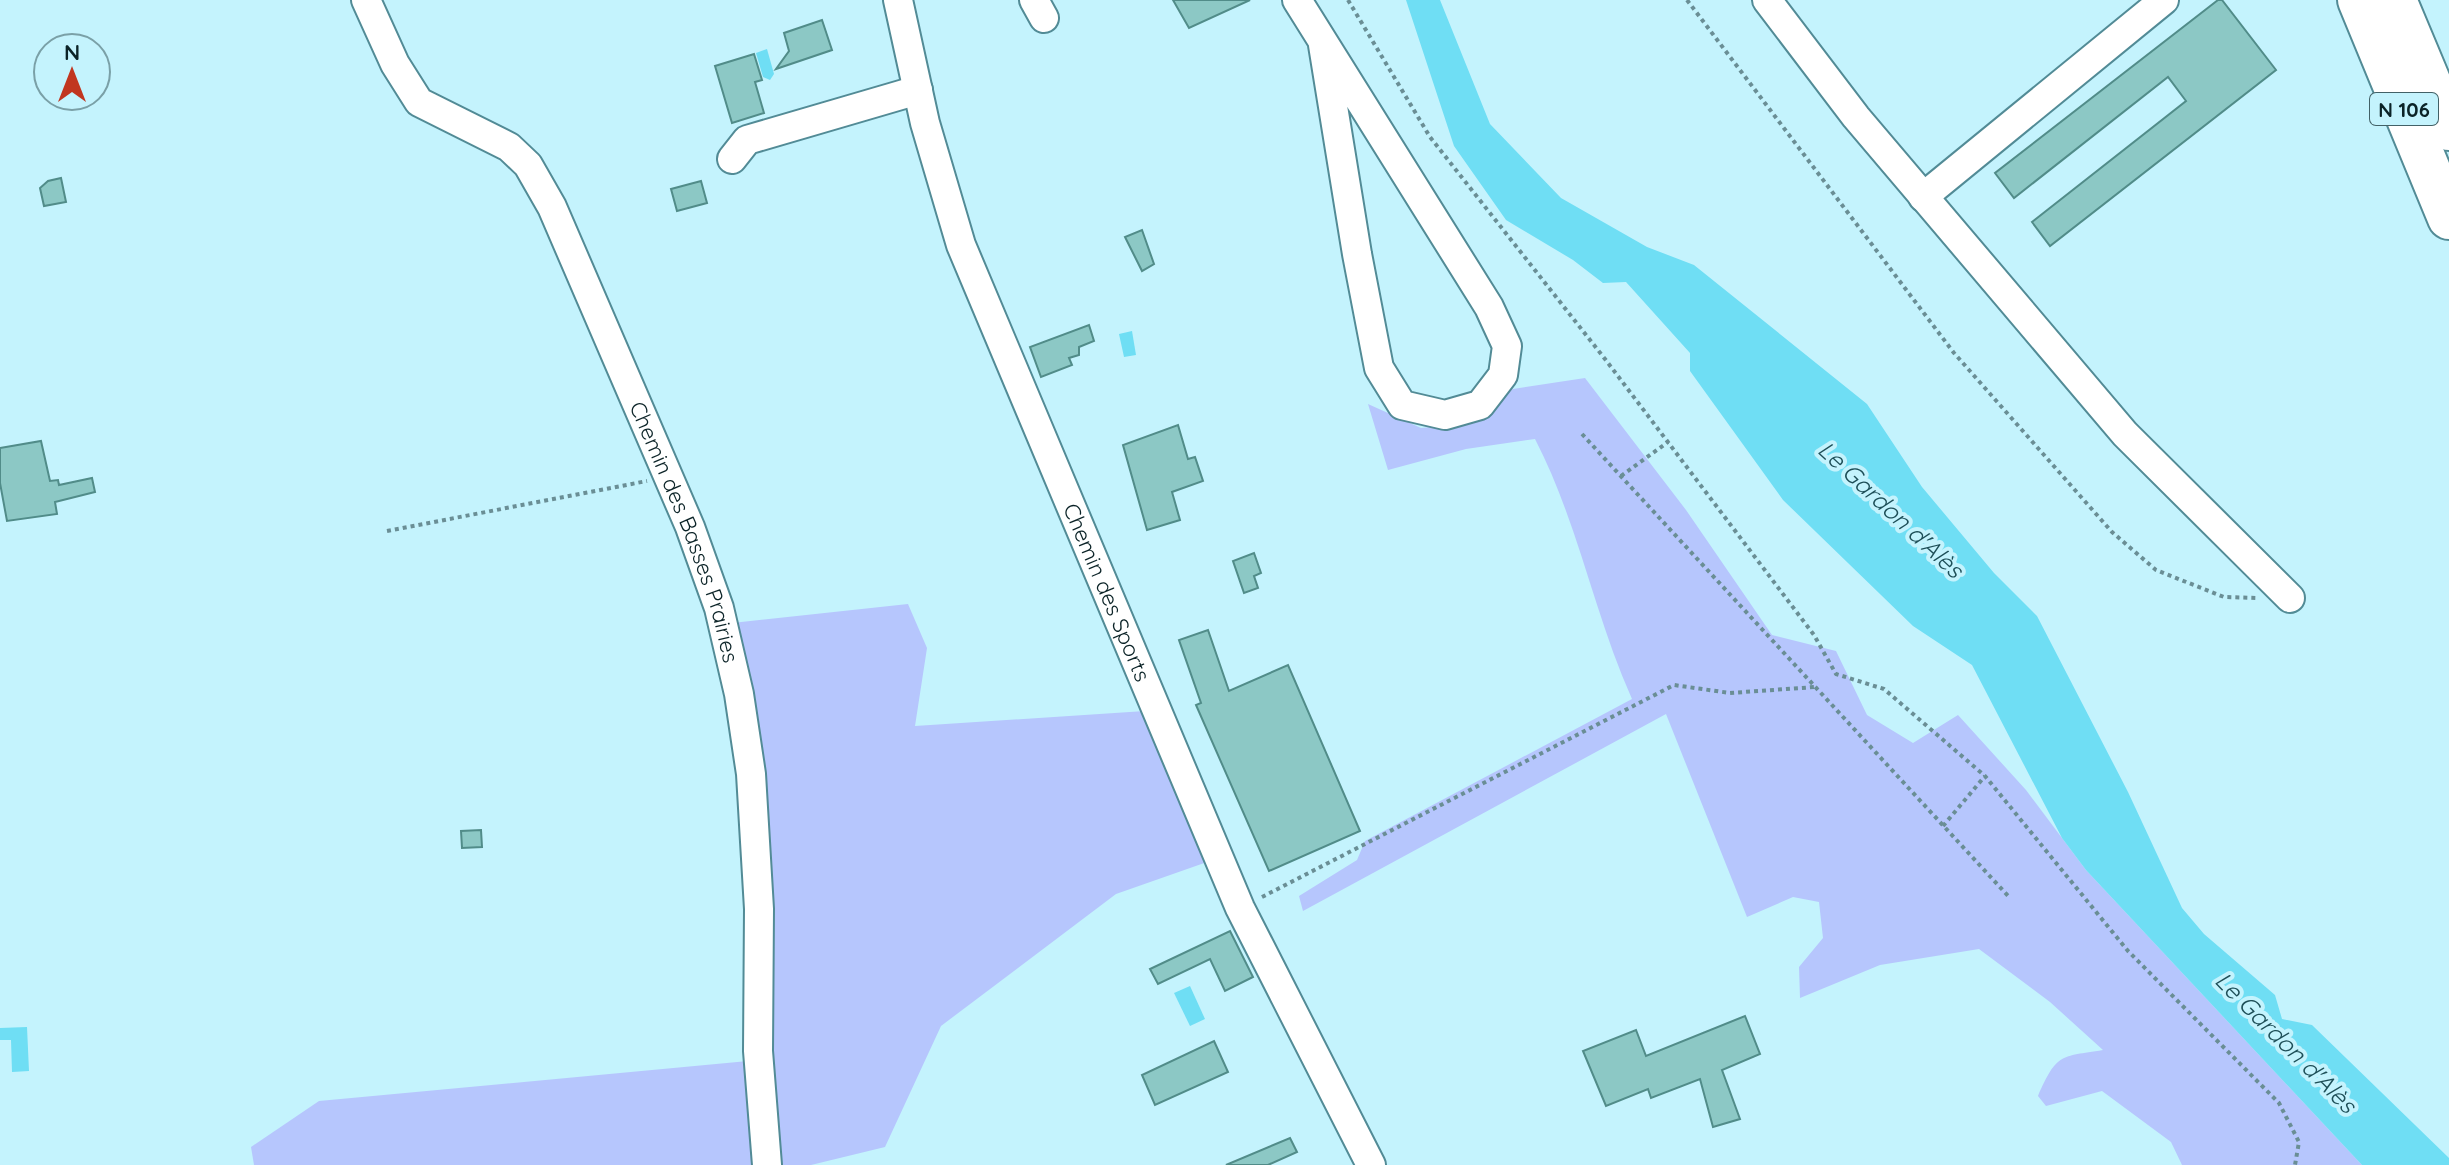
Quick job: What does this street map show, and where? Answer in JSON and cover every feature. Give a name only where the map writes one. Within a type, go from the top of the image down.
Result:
[{"type":"highway","name":"N 106","points":[[2359,0],[2449,218]]},
{"type":"highway","name":"N 106","points":[[2395,0],[2449,129]]},
{"type":"street","name":"Chemin des Basses Prairies","points":[[366,0],[395,64],[419,102],[509,147],[528,165],[552,207],[668,477],[719,608],[739,694],[751,774],[759,909],[758,1051],[767,1165]]},
{"type":"street","name":"Chemin des Sports","points":[[898,0],[918,90],[961,245],[1240,908],[1371,1165]]},
{"type":"street","points":[[1297,0],[1489,307],[1507,346],[1503,375],[1480,405],[1445,415],[1402,405],[1379,368],[1323,45]]},
{"type":"street","points":[[1767,0],[1923,197],[2125,434],[2290,598]]},
{"type":"street","points":[[1923,197],[2164,0]]},
{"type":"street","points":[[732,159],[747,140],[918,90]]},
{"type":"path","points":[[1348,0],[1430,137],[1814,635],[1836,674],[1884,689],[1985,776],[2128,951],[2279,1103],[2299,1142],[2295,1165]]},
{"type":"path","points":[[1687,0],[1954,353],[2112,532],[2156,570],[2224,597],[2290,598]]},
{"type":"path","points":[[1582,434],[2010,898]]},
{"type":"path","points":[[1621,476],[1668,442]]},
{"type":"path","points":[[387,531],[668,477]]},
{"type":"path","points":[[1240,908],[1674,685],[1730,693],[1815,687]]},
{"type":"path","points":[[1943,826],[1985,776]]},
{"type":"shaded area","points":[[1585,378],[1686,510],[1772,635],[1836,651],[1867,715],[1913,743],[1958,715],[2026,790],[2086,870],[2362,1165],[2182,1165],[2171,1142],[2102,1091],[2046,1106],[2038,1096],[2056,1064],[2069,1056],[2103,1050],[2050,1002],[1979,949],[1880,965],[1800,998],[1799,967],[1823,938],[1819,902],[1793,897],[1747,917],[1666,714],[1303,911],[1299,896],[1357,860],[1365,841],[1632,699],[1575,535],[1535,439],[1466,449],[1388,470],[1368,404],[1421,428],[1466,424],[1513,389]]},
{"type":"shaded area","points":[[908,604],[927,648],[915,726],[1145,711],[1210,861],[1116,894],[941,1026],[885,1147],[811,1165],[773,1165],[732,623]]},
{"type":"shaded area","points":[[748,1061],[754,1165],[254,1165],[251,1147],[319,1101]]},
{"type":"water","name":"Le Gardon d'Alès","points":[[1406,0],[1440,0],[1490,124],[1561,198],[1647,247],[1694,265],[1867,404],[1922,487],[1994,573],[2037,616],[2128,792],[2182,908],[2204,934],[2275,995],[2282,1019],[2312,1025],[2449,1158],[2449,1165],[2362,1165],[2086,870],[2062,838],[1972,665],[1913,626],[1783,500],[1690,371],[1690,353],[1626,282],[1603,283],[1573,260],[1506,220],[1454,146]]},
{"type":"water","points":[[767,49],[774,74],[770,80],[763,77],[756,53]]},
{"type":"water","points":[[1132,331],[1136,355],[1124,357],[1119,334]]},
{"type":"water","points":[[1190,986],[1205,1019],[1190,1026],[1174,993]]},
{"type":"water","points":[[27,1027],[29,1071],[12,1072],[11,1040],[0,1040],[0,1028]]},
{"type":"building","points":[[1173,0],[1250,0],[1189,28]]},
{"type":"building","points":[[2218,0],[2222,0],[2276,70],[2050,246],[2032,222],[2186,101],[2168,77],[2014,198],[1995,173]]},
{"type":"building","points":[[822,20],[832,50],[776,69],[789,51],[784,33]]},
{"type":"building","points":[[754,54],[762,80],[755,82],[764,113],[732,123],[715,66]]},
{"type":"building","points":[[61,178],[66,202],[44,206],[40,188],[48,181]]},
{"type":"building","points":[[701,181],[707,203],[677,211],[671,189]]},
{"type":"building","points":[[1142,230],[1154,264],[1142,271],[1125,237]]},
{"type":"building","points":[[1089,325],[1094,341],[1079,347],[1079,355],[1069,358],[1072,365],[1041,377],[1030,347]]},
{"type":"building","points":[[1178,425],[1188,459],[1195,457],[1203,481],[1172,492],[1180,520],[1147,530],[1123,445]]},
{"type":"building","points":[[41,441],[50,481],[58,480],[59,485],[92,478],[95,492],[55,502],[57,514],[7,521],[0,483],[0,448]]},
{"type":"building","points":[[1254,553],[1261,573],[1254,576],[1258,588],[1244,593],[1233,561]]},
{"type":"building","points":[[1208,630],[1229,691],[1288,665],[1360,831],[1269,871],[1196,705],[1201,703],[1179,640]]},
{"type":"building","points":[[481,830],[482,847],[462,848],[461,831]]},
{"type":"building","points":[[1230,931],[1253,977],[1225,991],[1210,959],[1158,984],[1150,969]]},
{"type":"building","points":[[1745,1016],[1760,1054],[1722,1070],[1740,1119],[1713,1127],[1700,1079],[1651,1098],[1648,1089],[1606,1106],[1583,1051],[1636,1030],[1646,1056]]},
{"type":"building","points":[[1214,1041],[1228,1072],[1155,1105],[1142,1075]]},
{"type":"building","points":[[1290,1138],[1297,1152],[1268,1165],[1226,1165]]}]
